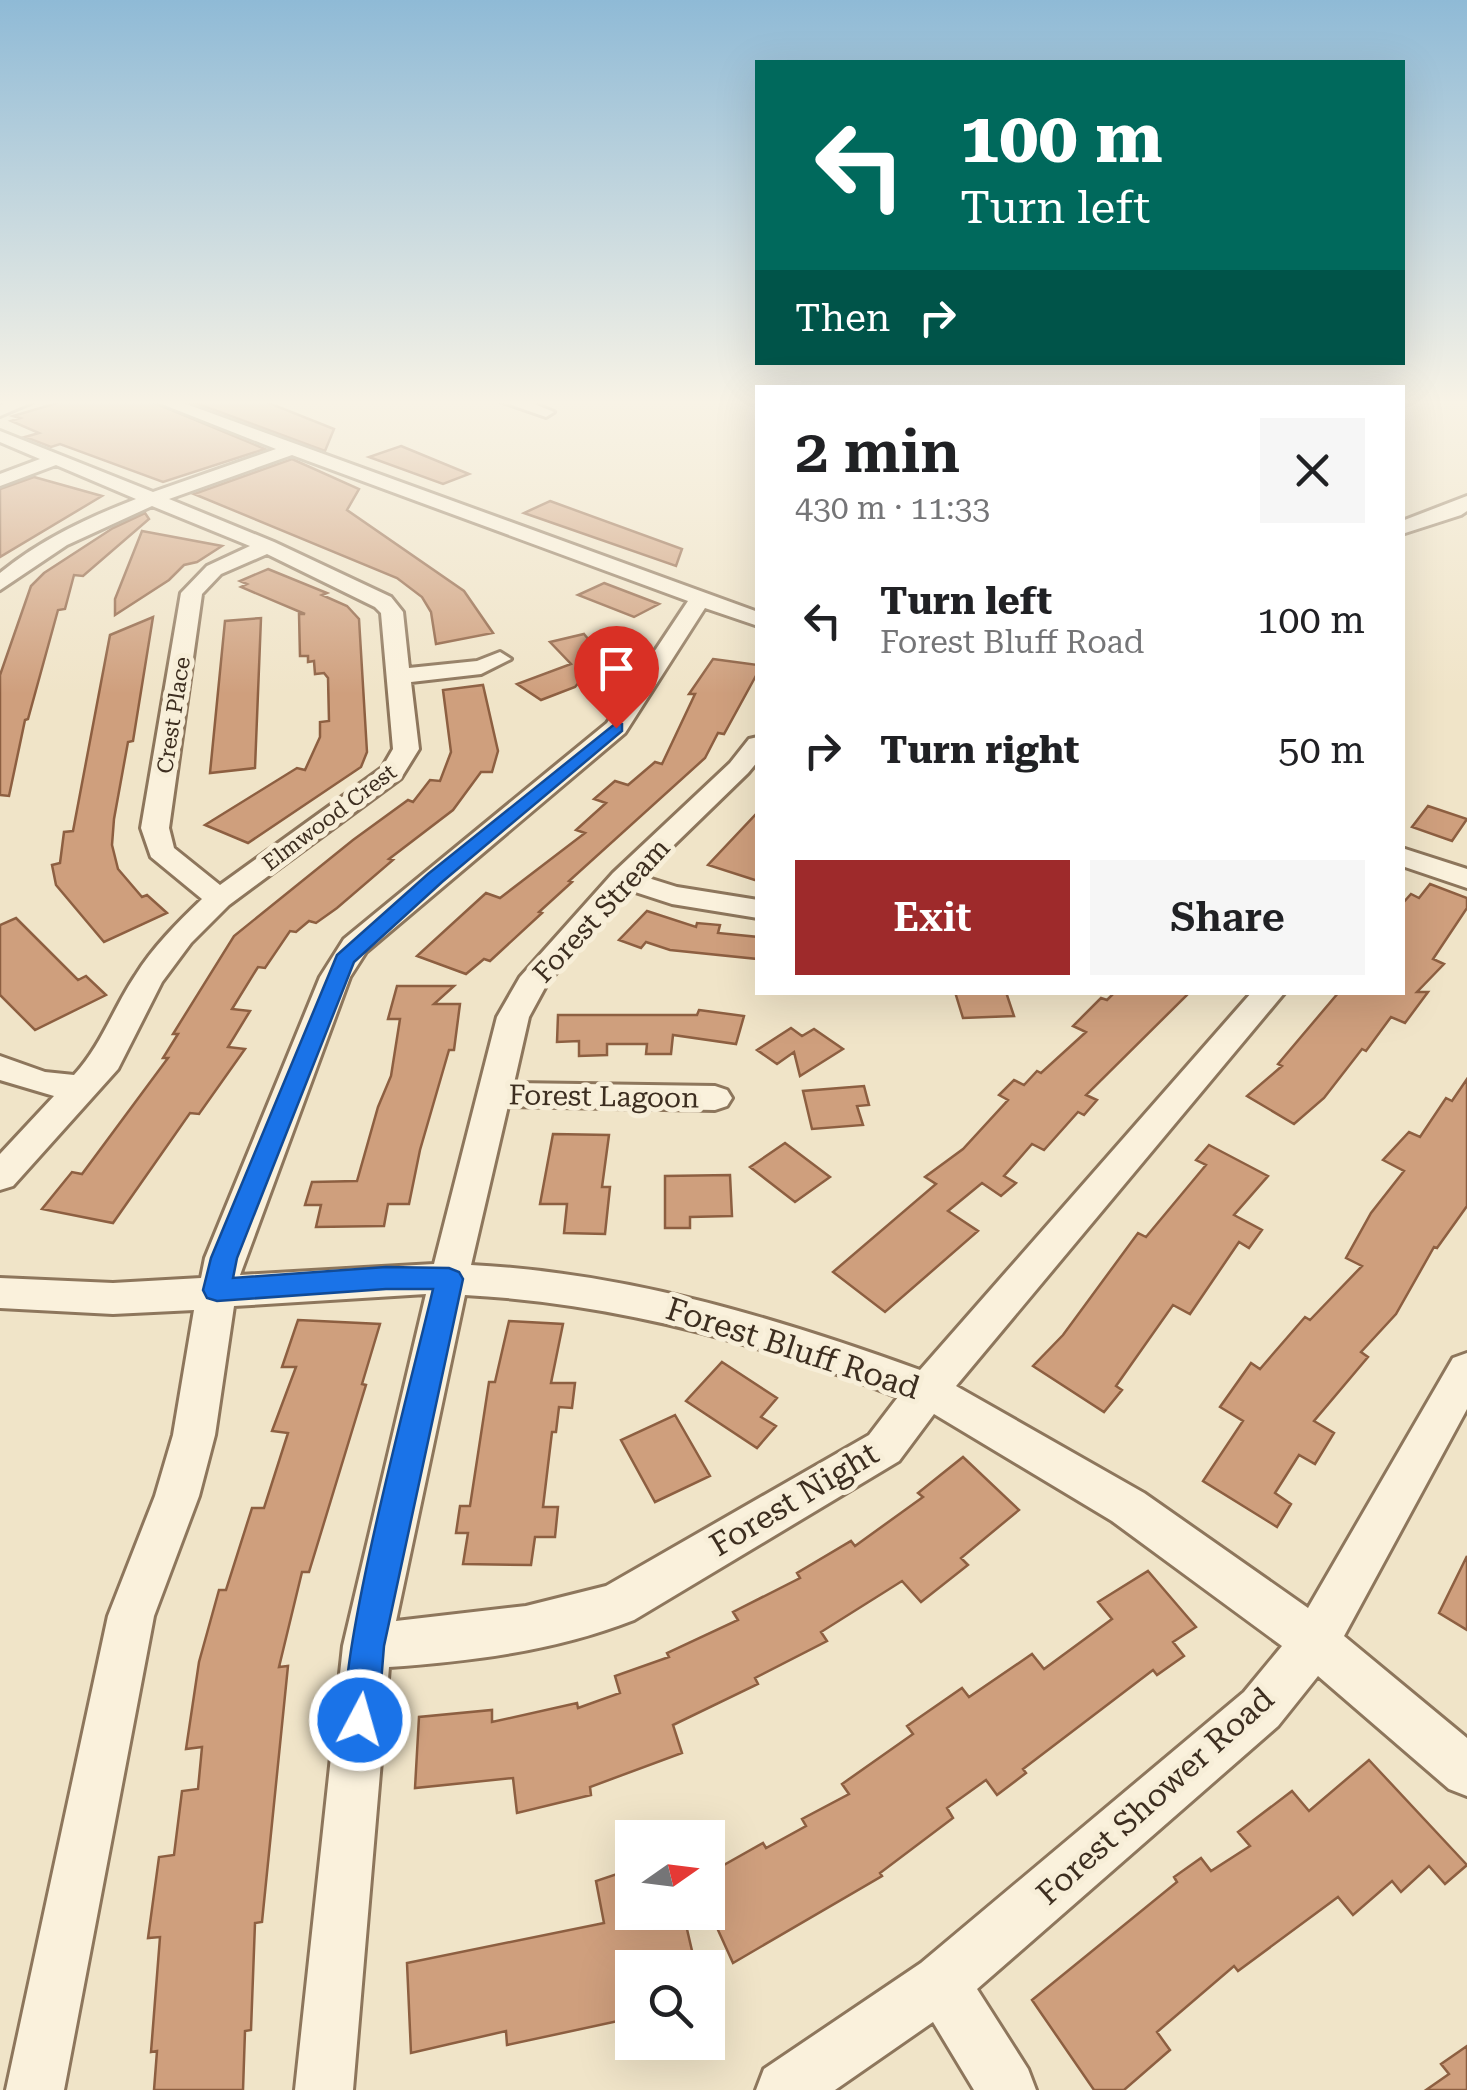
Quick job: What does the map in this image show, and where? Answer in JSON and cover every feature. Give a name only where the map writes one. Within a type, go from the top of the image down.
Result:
[{"type":"street","points":[[0,584],[56,544],[153,499]]},
{"type":"street","name":"Elmwood Crest","points":[[0,1176],[106,1060],[148,978],[180,937],[219,900],[392,773],[406,749],[392,612],[383,602],[266,546],[153,499]]},
{"type":"street","points":[[427,499],[755,619]]},
{"type":"street","points":[[1405,527],[1454,511],[1467,502]]},
{"type":"street","name":"Crest Place","points":[[219,900],[161,851],[155,828],[192,593],[214,570],[266,546]]},
{"type":"street","points":[[34,2090],[131,1616],[177,1496],[194,1435],[224,1258],[344,959],[616,728],[700,599]]},
{"type":"street","points":[[399,676],[481,667],[500,659]]},
{"type":"street","name":"Forest Stream","points":[[324,2090],[368,1646],[449,1279],[514,1017],[535,977],[623,879],[739,768],[755,748]]},
{"type":"street","points":[[1405,857],[1467,879]]},
{"type":"street","points":[[623,879],[672,895],[755,909]]},
{"type":"street","name":"Forest Night","points":[[368,1646],[488,1636],[570,1622],[618,1604],[884,1448],[927,1391],[1267,995]]},
{"type":"street","points":[[0,1068],[41,1083],[83,1088]]},
{"type":"street","name":"Forest Lagoon","points":[[493,1094],[715,1098]]},
{"type":"street","name":"Forest Bluff Road","points":[[0,1293],[109,1299],[369,1279],[559,1284],[658,1302],[756,1330],[927,1391],[1067,1468],[1212,1563],[1372,1686],[1467,1771]]},
{"type":"street","name":"Forest Shower Road","points":[[785,2090],[941,1983],[1261,1708],[1316,1642],[1462,1390]]},
{"type":"street","points":[[941,1983],[1008,2090]]},
{"type":"building","points":[[0,499],[98,499],[0,557]]},
{"type":"building","points":[[205,499],[354,499],[347,510],[464,591],[493,633],[436,644],[431,612],[422,597],[397,578]]},
{"type":"building","points":[[550,501],[682,549],[676,566],[524,513]]},
{"type":"building","points":[[145,513],[149,519],[83,576],[74,575],[65,609],[58,610],[25,720],[9,796],[0,795],[0,675],[31,586],[44,573],[113,528]]},
{"type":"building","points":[[142,531],[222,546],[197,562],[184,565],[169,580],[115,615],[115,599]]},
{"type":"building","points":[[268,569],[327,593],[322,595],[347,606],[359,619],[367,752],[361,767],[248,843],[205,825],[297,768],[305,770],[320,737],[320,722],[329,721],[328,678],[324,673],[315,674],[314,661],[308,662],[308,656],[300,656],[299,614],[305,614],[241,587],[247,584],[240,581]]},
{"type":"building","points":[[604,583],[659,604],[634,617],[578,595]]},
{"type":"building","points":[[153,617],[112,845],[118,869],[142,897],[147,895],[167,913],[104,942],[56,885],[52,865],[60,863],[64,832],[73,831],[110,635]]},
{"type":"building","points":[[261,618],[255,768],[210,773],[225,621]]},
{"type":"building","points":[[584,634],[600,653],[606,651],[575,687],[541,700],[517,684],[571,664],[550,642]]},
{"type":"building","points":[[713,659],[755,665],[755,677],[724,734],[718,733],[705,758],[569,881],[572,882],[539,912],[542,913],[490,961],[484,959],[466,974],[417,956],[486,893],[500,898],[585,833],[576,830],[606,803],[594,799],[615,781],[628,785],[655,762],[662,764],[695,694],[689,694]]},
{"type":"building","points":[[483,685],[498,751],[492,772],[481,772],[453,810],[389,859],[393,860],[337,908],[316,923],[309,921],[296,932],[290,931],[265,968],[258,967],[232,1009],[250,1011],[228,1047],[245,1049],[199,1114],[190,1113],[113,1223],[42,1209],[72,1172],[82,1174],[168,1058],[163,1058],[178,1034],[173,1034],[234,936],[353,840],[408,800],[413,802],[430,780],[440,781],[451,752],[443,690]]},
{"type":"building","points":[[1428,806],[1467,819],[1452,841],[1412,827]]},
{"type":"building","points":[[755,815],[755,880],[708,865]]},
{"type":"building","points":[[1430,884],[1467,898],[1467,908],[1433,959],[1444,964],[1417,992],[1428,992],[1405,1023],[1391,1017],[1324,1098],[1294,1124],[1247,1096],[1282,1066],[1278,1064],[1336,995],[1405,995],[1405,901],[1411,894],[1419,898]]},
{"type":"building","points":[[647,911],[696,927],[697,923],[720,925],[718,933],[755,937],[755,959],[670,950],[646,942],[641,948],[619,940]]},
{"type":"building","points":[[16,918],[78,980],[86,976],[106,995],[35,1030],[0,995],[0,925]]},
{"type":"building","points":[[397,986],[454,986],[434,1004],[460,1004],[454,1050],[449,1050],[409,1204],[388,1204],[384,1226],[316,1227],[321,1205],[305,1205],[312,1182],[357,1181],[391,1076],[400,1019],[388,1019]]},
{"type":"building","points":[[956,995],[1007,995],[1014,1016],[963,1018]]},
{"type":"building","points":[[1112,995],[1187,995],[1086,1095],[1097,1100],[1084,1115],[1078,1112],[1044,1150],[1032,1144],[1004,1176],[1016,1183],[1001,1196],[982,1183],[948,1211],[978,1231],[885,1312],[833,1272],[936,1184],[925,1177],[963,1149],[1008,1100],[999,1095],[1014,1080],[1024,1085],[1037,1071],[1041,1073],[1086,1032],[1073,1026],[1101,998],[1107,1000]]},
{"type":"building","points":[[699,1010],[744,1016],[736,1044],[673,1035],[671,1054],[646,1054],[647,1044],[607,1044],[607,1055],[579,1056],[579,1041],[557,1042],[558,1015],[697,1015]]},
{"type":"building","points":[[791,1028],[802,1036],[814,1029],[843,1049],[800,1076],[794,1052],[777,1064],[757,1050]]},
{"type":"building","points":[[1467,1079],[1467,1206],[1434,1247],[1396,1314],[1361,1352],[1368,1357],[1314,1421],[1334,1433],[1315,1464],[1299,1455],[1275,1493],[1291,1504],[1277,1527],[1203,1481],[1243,1421],[1220,1407],[1251,1363],[1260,1369],[1305,1317],[1310,1320],[1362,1266],[1346,1258],[1371,1213],[1404,1171],[1383,1160],[1409,1132],[1420,1137],[1446,1098],[1452,1101]]},
{"type":"building","points":[[864,1086],[869,1105],[857,1106],[863,1125],[812,1129],[803,1091]]},
{"type":"building","points":[[553,1134],[609,1135],[602,1187],[610,1187],[605,1234],[564,1233],[567,1204],[540,1204]]},
{"type":"building","points":[[785,1143],[830,1177],[795,1202],[750,1167]]},
{"type":"building","points":[[1209,1145],[1268,1176],[1234,1215],[1262,1230],[1249,1248],[1239,1242],[1190,1314],[1173,1305],[1116,1386],[1122,1390],[1104,1412],[1033,1366],[1063,1335],[1138,1233],[1146,1237],[1206,1165],[1196,1160]]},
{"type":"building","points":[[730,1175],[732,1216],[690,1217],[690,1228],[665,1228],[665,1176]]},
{"type":"building","points":[[298,1320],[380,1324],[362,1384],[366,1385],[309,1572],[302,1572],[279,1667],[288,1666],[262,1922],[255,1923],[251,2030],[245,2031],[243,2090],[154,2090],[157,2051],[151,2052],[160,1937],[148,1938],[159,1857],[174,1855],[182,1791],[198,1789],[202,1747],[186,1749],[199,1662],[219,1590],[226,1590],[252,1508],[264,1508],[288,1433],[272,1431],[296,1367],[282,1367]]},
{"type":"building","points":[[509,1321],[563,1324],[551,1383],[575,1383],[572,1408],[559,1407],[556,1432],[552,1432],[543,1507],[558,1507],[555,1537],[535,1537],[531,1565],[463,1564],[468,1533],[456,1533],[460,1506],[470,1506],[489,1382],[495,1382]]},
{"type":"building","points":[[722,1362],[777,1398],[761,1417],[776,1426],[757,1448],[686,1401]]},
{"type":"building","points":[[675,1415],[710,1476],[655,1502],[621,1440]]},
{"type":"building","points":[[963,1457],[1019,1510],[961,1558],[968,1565],[921,1602],[902,1581],[821,1632],[827,1641],[755,1678],[758,1684],[673,1725],[682,1753],[590,1787],[591,1795],[517,1813],[513,1778],[415,1788],[419,1717],[492,1710],[492,1722],[577,1703],[578,1708],[620,1693],[615,1676],[669,1657],[667,1653],[738,1620],[733,1612],[800,1578],[797,1573],[851,1541],[855,1546],[923,1497],[918,1493]]},
{"type":"building","points":[[1467,1556],[1467,1630],[1439,1613]]},
{"type":"building","points":[[1148,1571],[1196,1627],[1173,1642],[1184,1656],[1157,1675],[1153,1670],[1023,1769],[1026,1773],[997,1795],[986,1780],[947,1808],[953,1818],[880,1873],[882,1876],[733,1963],[718,1930],[725,1930],[725,1864],[763,1843],[766,1848],[806,1826],[802,1819],[849,1794],[842,1784],[913,1734],[907,1726],[962,1688],[969,1697],[1032,1654],[1044,1669],[1112,1619],[1098,1602]]},
{"type":"building","points":[[1369,1760],[1467,1865],[1445,1884],[1429,1866],[1401,1892],[1392,1881],[1353,1915],[1338,1897],[1238,1971],[1234,1966],[1157,2032],[1170,2050],[1124,2090],[1094,2090],[1032,2000],[1177,1882],[1174,1877],[1201,1858],[1211,1871],[1250,1846],[1238,1832],[1292,1791],[1309,1811]]},
{"type":"building","points":[[615,1875],[615,1930],[687,1930],[692,1950],[615,1950],[615,2022],[507,2045],[506,2031],[411,2053],[407,1963],[604,1923],[596,1881]]},
{"type":"building","points":[[1467,2046],[1467,2090],[1426,2090],[1449,2074],[1441,2064]]},
{"type":"route","points":[[360,1720],[368,1646],[449,1279],[386,1278],[217,1290],[224,1258],[344,959],[616,728]]}]
